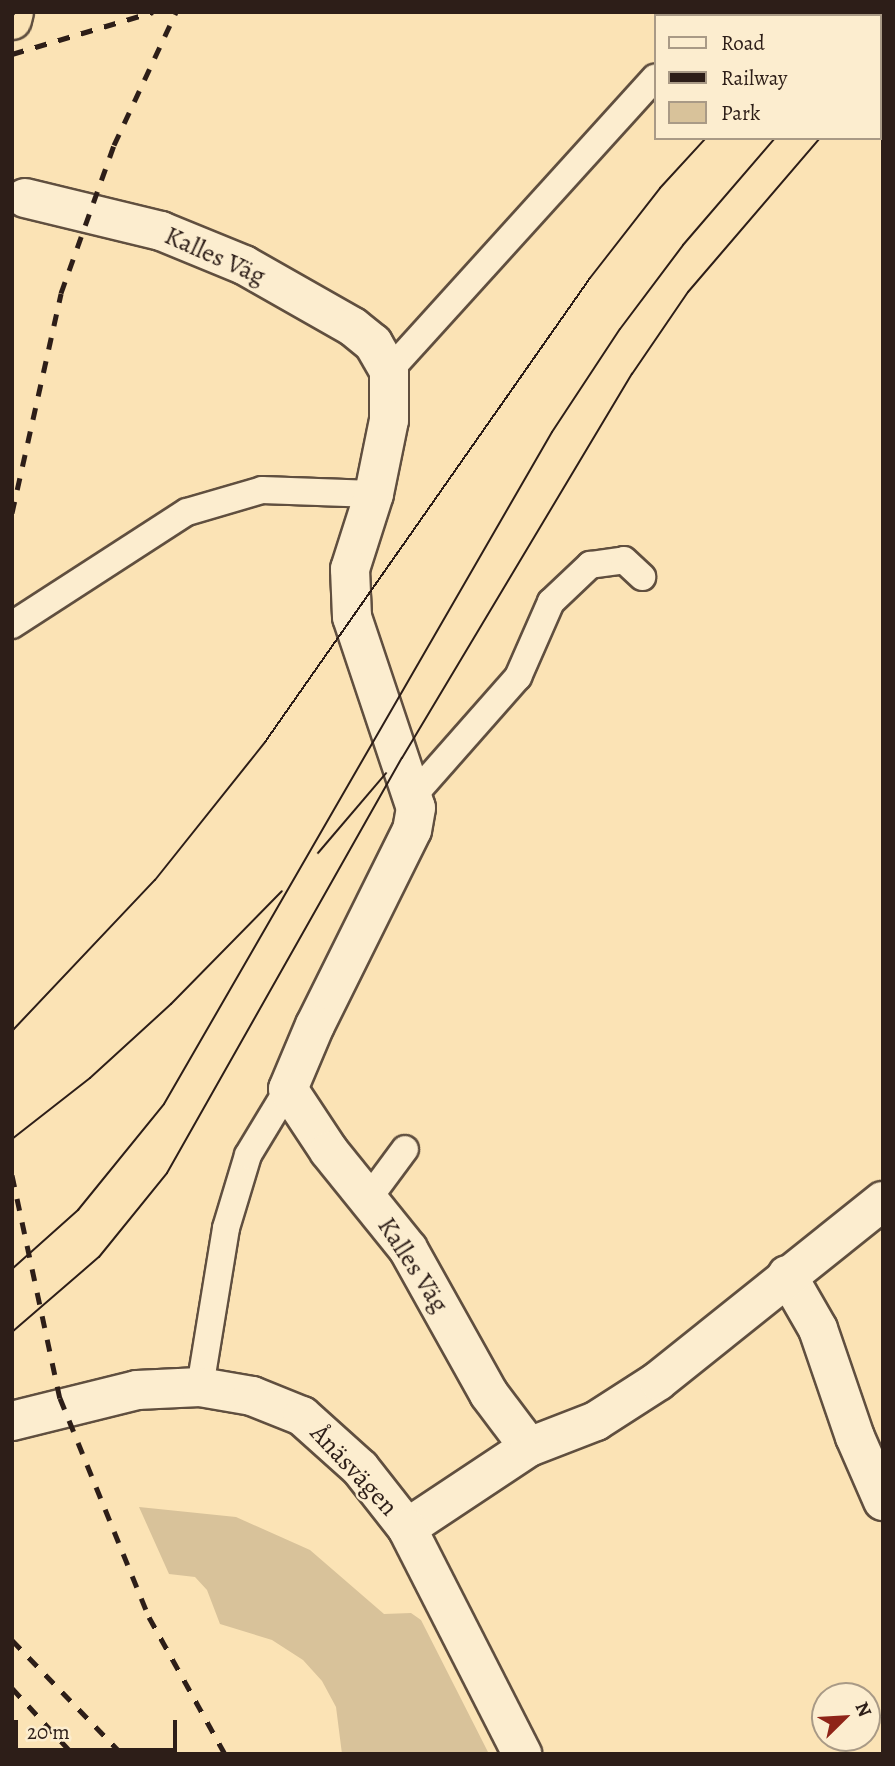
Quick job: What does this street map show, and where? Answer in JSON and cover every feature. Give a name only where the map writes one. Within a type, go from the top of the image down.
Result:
[{"type":"highway","points":[[12,20],[15,12]]},
{"type":"street","name":"Kalles Väg","points":[[19,198],[161,231],[244,265],[353,327],[373,343],[389,371]]},
{"type":"street","points":[[288,1089],[315,1025],[412,830],[416,808],[352,617],[350,569],[374,494],[389,420],[389,371]]},
{"type":"street","name":"Kalles Väg","points":[[288,1089],[329,1151],[408,1249],[489,1394],[529,1447]]},
{"type":"street","points":[[407,1528],[529,1447],[596,1421],[658,1381],[787,1275],[883,1201]]},
{"type":"street","points":[[787,1275],[818,1329],[855,1437],[883,1501]]},
{"type":"street","name":"Ånäsvägen","points":[[12,1421],[137,1390],[200,1388],[252,1396],[302,1416],[360,1468],[407,1528],[522,1754]]},
{"type":"lane","points":[[389,371],[654,79]]},
{"type":"lane","points":[[12,625],[187,512],[262,490],[374,494]]},
{"type":"lane","points":[[413,796],[518,677],[551,602],[590,565],[624,560],[642,577]]},
{"type":"lane","points":[[200,1388],[226,1228],[248,1155],[288,1089]]},
{"type":"lane","points":[[368,1199],[405,1149]]},
{"type":"green space","points":[[139,1507],[236,1517],[310,1550],[384,1614],[411,1613],[421,1620],[489,1754],[342,1754],[336,1707],[322,1681],[303,1660],[272,1640],[220,1624],[207,1590],[195,1577],[169,1574]]},
{"type":"tram line","points":[[12,1031],[155,880],[265,742],[590,278],[660,188],[704,140]]},
{"type":"tram line","points":[[12,1269],[78,1210],[164,1104],[552,432],[620,329],[683,245],[773,140]]},
{"type":"tram line","points":[[12,1332],[99,1257],[167,1173],[402,758],[632,374],[688,292],[818,140]]},
{"type":"tram line","points":[[318,853],[386,773]]},
{"type":"tram line","points":[[12,1139],[90,1078],[171,1004],[282,891]]},
{"type":"railway","points":[[12,54],[153,12]]},
{"type":"railway","points":[[12,513],[61,293],[114,145],[176,12]]},
{"type":"railway","points":[[12,1175],[60,1398],[149,1617],[225,1754]]},
{"type":"railway","points":[[12,1640],[122,1754]]},
{"type":"railway","points":[[12,1688],[73,1754]]}]
